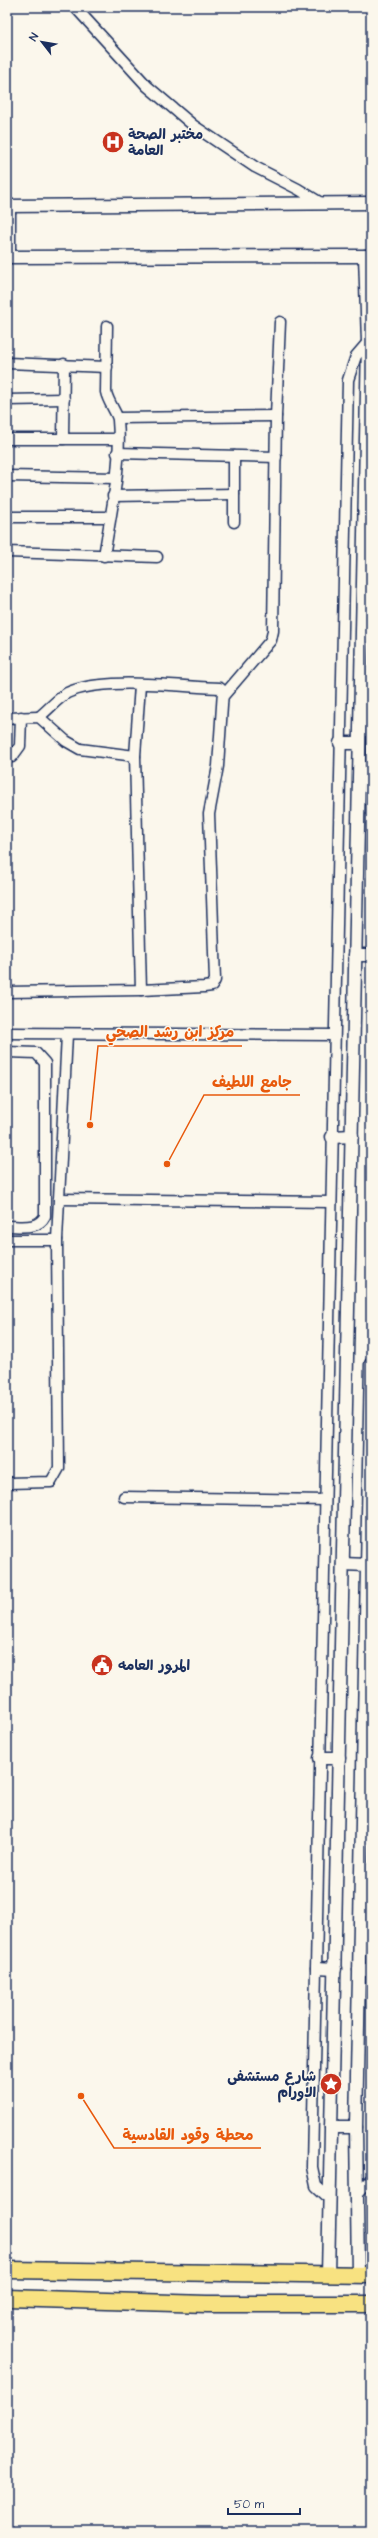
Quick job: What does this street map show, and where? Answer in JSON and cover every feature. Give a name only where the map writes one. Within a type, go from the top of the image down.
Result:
[{"type":"main road","points":[[7,2270],[364,2275]]},
{"type":"main road","points":[[7,2298],[207,2304],[371,2304]]},
{"type":"street","points":[[75,7],[148,86],[194,126],[255,167],[298,189],[321,203]]},
{"type":"street","points":[[328,2275],[359,743],[368,450],[368,256],[8,257],[8,206],[371,203]]},
{"type":"street","points":[[224,695],[271,640],[273,631],[276,416],[280,322]]},
{"type":"street","points":[[104,556],[116,478],[118,453],[118,418],[108,403],[107,326]]},
{"type":"street","points":[[330,2199],[316,2186],[312,2167],[317,1968],[330,1202],[348,380],[356,356],[368,342]]},
{"type":"street","points":[[7,363],[64,364],[107,367]]},
{"type":"street","points":[[63,439],[64,364]]},
{"type":"street","points":[[7,400],[64,399]]},
{"type":"street","points":[[118,418],[276,416]]},
{"type":"street","points":[[7,439],[118,439]]},
{"type":"street","points":[[118,453],[276,457]]},
{"type":"street","points":[[234,456],[234,522]]},
{"type":"street","points":[[7,476],[116,478]]},
{"type":"street","points":[[113,496],[234,494]]},
{"type":"street","points":[[7,517],[110,517]]},
{"type":"street","points":[[7,552],[157,557]]},
{"type":"street","points":[[140,685],[135,756],[140,990]]},
{"type":"street","points":[[7,718],[39,717],[67,694],[86,687],[140,685],[220,688],[223,690],[224,695],[218,766],[209,814],[215,980],[212,986],[140,990],[7,992]]},
{"type":"street","points":[[39,717],[66,742],[80,750],[135,756]]},
{"type":"street","points":[[7,757],[12,757],[20,746],[21,718]]},
{"type":"street","points":[[340,743],[359,743]]},
{"type":"street","points":[[355,955],[371,955]]},
{"type":"street","points":[[7,1033],[334,1035]]},
{"type":"street","points":[[7,1483],[51,1482],[59,1468],[57,1240],[67,1034]]},
{"type":"street","points":[[7,1052],[36,1053],[46,1063],[46,1078],[45,1216],[42,1223],[36,1225],[7,1226]]},
{"type":"street","points":[[332,1137],[352,1136]]},
{"type":"street","points":[[59,1199],[330,1202]]},
{"type":"street","points":[[7,1240],[57,1240]]},
{"type":"street","points":[[364,2275],[357,2194],[356,2127],[359,1970],[367,1758],[367,1565],[371,1364]]},
{"type":"street","points":[[124,1497],[325,1500]]},
{"type":"street","points":[[343,1564],[367,1565]]},
{"type":"street","points":[[320,1758],[339,1758]]},
{"type":"street","points":[[317,1968],[335,1969]]},
{"type":"street","points":[[359,1970],[371,1970]]},
{"type":"street","points":[[332,2127],[356,2127]]},
{"type":"street","points":[[357,2194],[371,2179]]},
{"type":"place","name":"مختبر الصحة العامة","points":[[113,142]]},
{"type":"place","name":"مركز ابن رشد الصحي","points":[[90,1125]]},
{"type":"place","name":"جامع اللطیف","points":[[167,1164]]},
{"type":"place","name":"المرور العامه","points":[[102,1665]]},
{"type":"place","name":"شارع مستشفى الاورام","points":[[331,2084]]},
{"type":"place","name":"محطة وقود القادسية","points":[[81,2096]]}]
